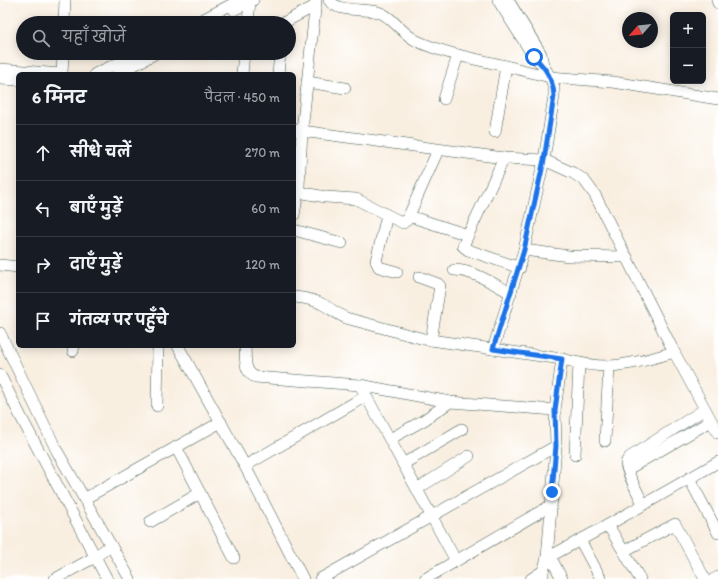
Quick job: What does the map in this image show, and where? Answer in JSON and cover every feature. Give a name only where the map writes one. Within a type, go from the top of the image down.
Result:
[{"type":"street","points":[[64,16],[65,0]]},
{"type":"street","points":[[212,16],[248,0]]},
{"type":"street","points":[[222,16],[248,0]]},
{"type":"street","points":[[248,0],[248,16]]},
{"type":"street","points":[[329,0],[331,4],[335,6],[353,10],[380,12],[388,17],[405,34],[436,48],[458,55],[550,77],[613,82],[718,99]]},
{"type":"street","points":[[498,0],[534,57],[543,64]]},
{"type":"street","points":[[493,349],[520,268],[544,160],[554,96],[554,87],[543,64],[541,54],[508,0]]},
{"type":"street","points":[[294,16],[315,3]]},
{"type":"street","points":[[315,3],[307,82],[298,131],[297,188],[326,197],[356,198],[403,223],[406,222],[409,216],[438,150]]},
{"type":"street","points":[[444,99],[458,55]]},
{"type":"street","points":[[62,72],[63,60]]},
{"type":"street","points":[[102,72],[126,60]]},
{"type":"street","points":[[122,72],[143,60]]},
{"type":"street","points":[[242,72],[243,60]]},
{"type":"street","points":[[278,72],[279,60]]},
{"type":"street","points":[[495,132],[506,66]]},
{"type":"street","points":[[0,69],[37,72]]},
{"type":"street","points":[[0,79],[16,80]]},
{"type":"street","points":[[307,82],[345,88]]},
{"type":"street","points":[[298,131],[504,158],[544,160],[573,173],[584,180],[595,195],[674,352],[718,433]]},
{"type":"street","points":[[504,158],[464,243],[465,248],[520,268]]},
{"type":"street","points":[[388,216],[376,261],[379,267],[397,272]]},
{"type":"street","points":[[409,216],[468,235]]},
{"type":"street","points":[[296,231],[342,243]]},
{"type":"street","points":[[524,250],[569,256],[627,257]]},
{"type":"street","points":[[0,264],[16,267]]},
{"type":"street","points":[[454,270],[477,275],[511,293]]},
{"type":"street","points":[[419,277],[440,286],[431,340]]},
{"type":"street","points":[[296,297],[316,301],[346,318],[431,340],[562,359],[579,363],[609,366],[640,361],[674,352]]},
{"type":"street","points":[[0,333],[57,451],[130,579]]},
{"type":"street","points":[[157,406],[158,348]]},
{"type":"street","points":[[179,348],[245,466],[303,579]]},
{"type":"street","points":[[245,348],[247,370],[255,377],[360,385],[450,402],[555,410]]},
{"type":"street","points":[[531,579],[543,575],[548,557],[550,506],[556,446],[555,410],[562,359]]},
{"type":"street","points":[[575,455],[579,363]]},
{"type":"street","points":[[605,441],[609,366]]},
{"type":"street","points":[[0,375],[107,579]]},
{"type":"street","points":[[360,385],[456,562]]},
{"type":"street","points":[[245,466],[366,396]]},
{"type":"street","points":[[390,439],[424,420],[450,402]]},
{"type":"street","points":[[643,504],[626,463],[630,457],[705,409]]},
{"type":"street","points":[[628,469],[712,421]]},
{"type":"street","points":[[84,499],[221,422]]},
{"type":"street","points":[[403,464],[462,429]]},
{"type":"street","points":[[320,579],[556,446]]},
{"type":"street","points":[[176,447],[234,558]]},
{"type":"street","points":[[417,489],[469,456]]},
{"type":"street","points":[[548,557],[608,525],[718,462]]},
{"type":"street","points":[[689,478],[718,533]]},
{"type":"street","points":[[150,522],[200,493]]},
{"type":"street","points":[[425,579],[550,506]]},
{"type":"street","points":[[624,551],[675,524],[705,579]]},
{"type":"street","points":[[608,525],[640,579]]},
{"type":"street","points":[[580,540],[601,579]]},
{"type":"street","points":[[55,579],[95,557],[111,545]]},
{"type":"street","points":[[548,557],[562,579]]},
{"type":"street","points":[[714,579],[718,577]]},
{"type":"route","points":[[534,57],[543,64],[550,77],[554,87],[554,96],[544,160],[520,268],[493,349],[562,359],[555,410],[556,446],[552,492]]}]
